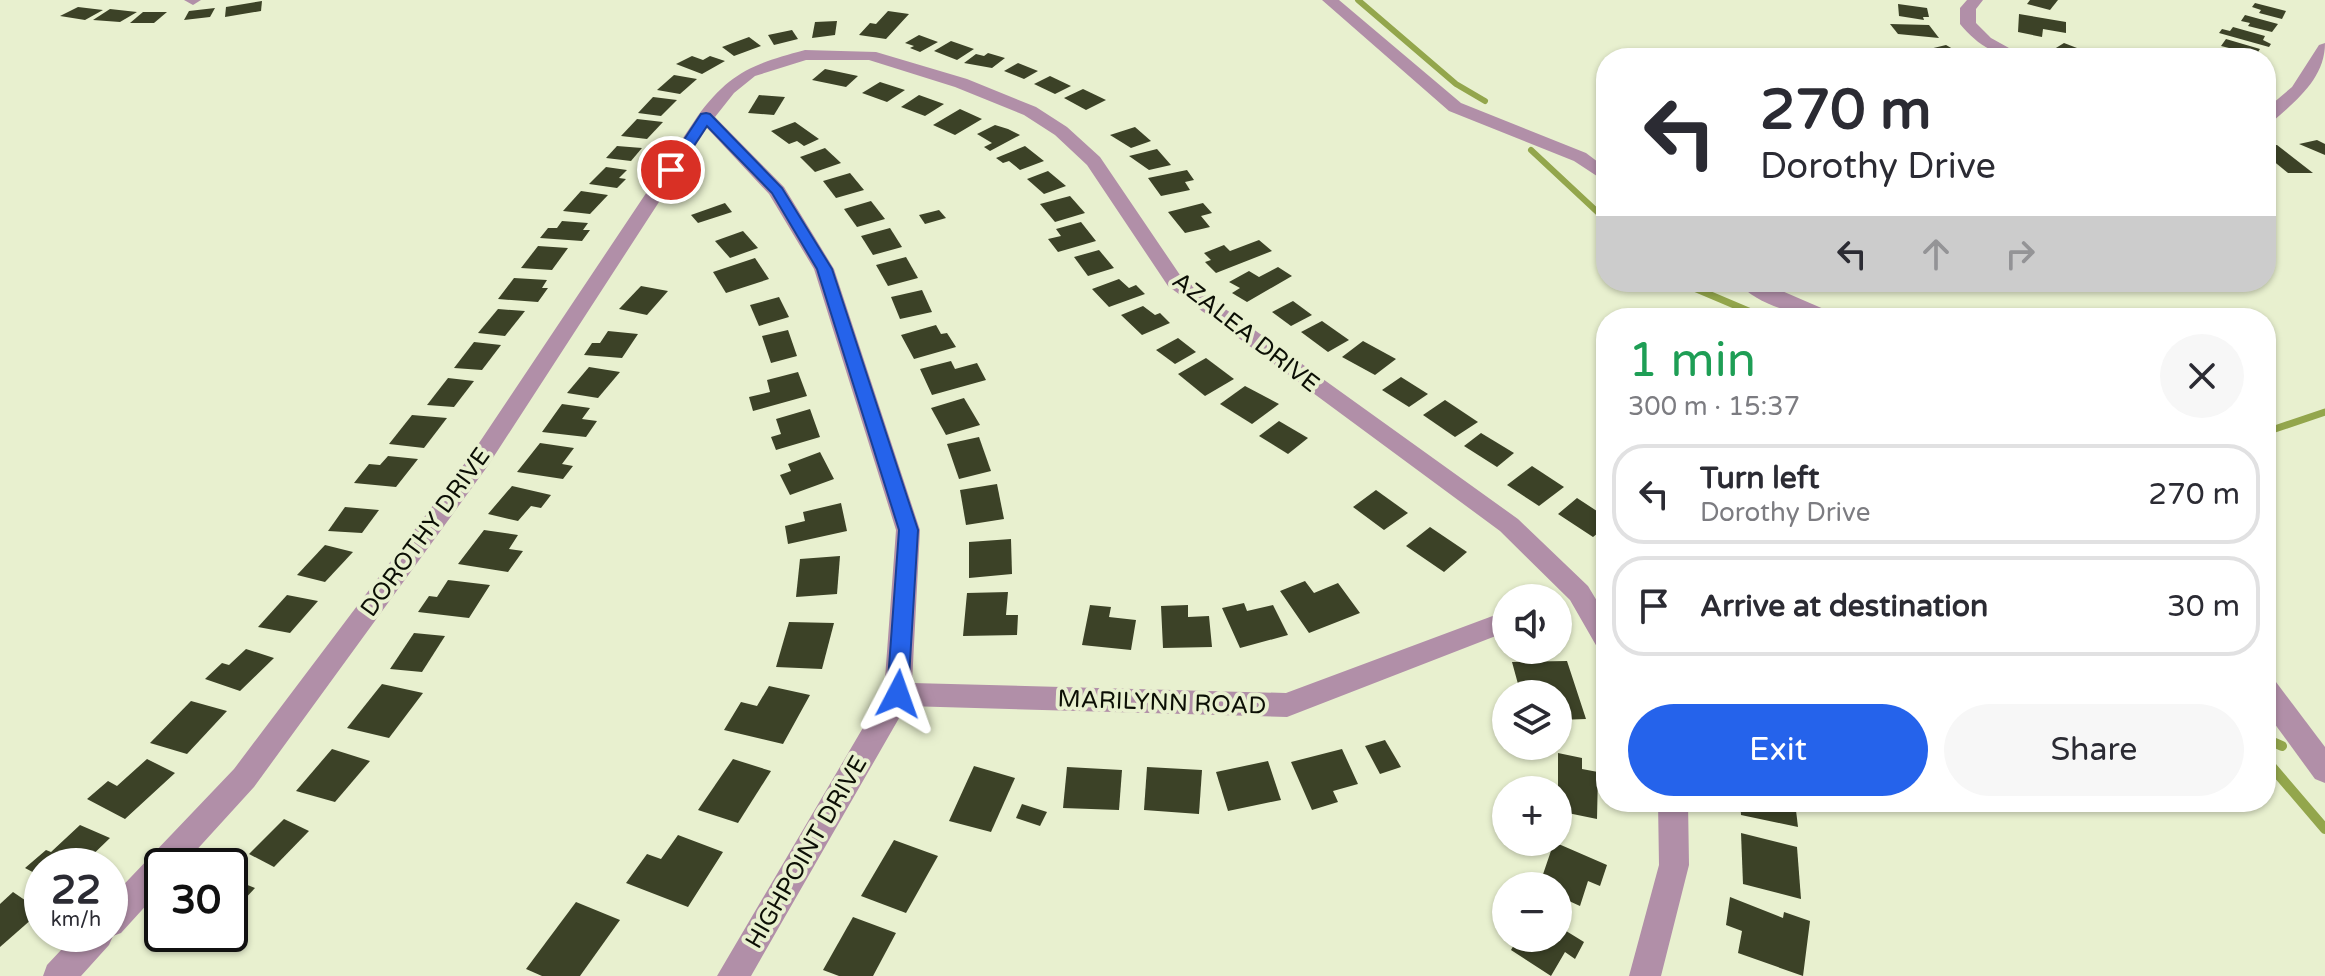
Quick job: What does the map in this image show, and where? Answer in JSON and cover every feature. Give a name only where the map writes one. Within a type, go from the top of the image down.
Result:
[{"type":"street","points":[[1330,0],[1455,107],[1580,157],[1596,169]]},
{"type":"street","points":[[1975,0],[1968,8],[1968,24],[1985,41],[1999,48]]},
{"type":"street","points":[[2276,109],[2298,90],[2325,48]]},
{"type":"street","name":"AZALEA DRIVE","points":[[706,117],[728,89],[749,73],[805,55],[870,55],[961,83],[1030,111],[1061,131],[1094,161],[1175,282],[1509,525],[1557,584]]},
{"type":"street","name":"HIGHPOINT DRIVE","points":[[706,117],[777,191],[824,269],[908,530],[898,694],[733,976]]},
{"type":"street","name":"DOROTHY DRIVE","points":[[128,903],[244,778],[479,461],[706,117]]},
{"type":"street","points":[[1762,292],[1801,308]]},
{"type":"street","name":"AZALEA DRIVE","points":[[1572,601],[1596,628]]},
{"type":"street","name":"MARILYNN ROAD","points":[[898,694],[1287,705],[1492,626]]},
{"type":"street","points":[[2276,704],[2325,770]]},
{"type":"street","points":[[1645,976],[1674,865],[1673,812]]},
{"type":"street","points":[[59,976],[81,952]]},
{"type":"building","points":[[2030,0],[2058,0],[2050,10],[2027,4]]},
{"type":"building","points":[[262,1],[261,11],[225,17],[226,7]]},
{"type":"building","points":[[2255,3],[2286,11],[2282,19],[2259,13],[2261,10],[2252,7]]},
{"type":"building","points":[[1898,4],[1927,8],[1929,17],[1923,17],[1924,20],[1899,16]]},
{"type":"building","points":[[78,7],[103,10],[85,20],[60,16]]},
{"type":"building","points":[[215,8],[210,17],[184,20],[189,11]]},
{"type":"building","points":[[110,9],[137,12],[120,22],[93,20]]},
{"type":"building","points":[[888,11],[909,14],[886,39],[859,35],[870,23],[876,24]]},
{"type":"building","points":[[143,12],[167,12],[154,23],[130,23]]},
{"type":"building","points":[[2019,14],[2066,22],[2066,33],[2043,29],[2042,37],[2018,32]]},
{"type":"building","points":[[2245,15],[2278,24],[2272,32],[2248,26],[2250,23],[2241,21]]},
{"type":"building","points":[[837,21],[835,35],[812,38],[815,22]]},
{"type":"building","points":[[1890,24],[1929,25],[1939,38],[1898,34]]},
{"type":"building","points":[[2233,27],[2265,36],[2263,40],[2271,44],[2269,47],[2219,33],[2222,29],[2230,31]]},
{"type":"building","points":[[792,30],[798,39],[774,45],[768,35]]},
{"type":"building","points":[[919,35],[938,42],[920,52],[905,43]]},
{"type":"building","points":[[749,37],[761,46],[734,56],[722,47]]},
{"type":"building","points":[[2226,39],[2257,48],[2229,48],[2221,46]]},
{"type":"building","points":[[951,41],[974,49],[957,60],[934,51]]},
{"type":"building","points":[[2064,43],[2077,48],[2056,48]]},
{"type":"building","points":[[988,53],[1005,58],[992,68],[964,63],[976,54],[984,56]]},
{"type":"building","points":[[692,56],[703,60],[710,56],[725,61],[702,74],[676,64]]},
{"type":"building","points":[[1018,63],[1038,71],[1024,79],[1004,71]]},
{"type":"building","points":[[825,69],[858,76],[846,87],[812,80]]},
{"type":"building","points":[[674,75],[697,79],[680,94],[657,90]]},
{"type":"building","points":[[1050,76],[1071,86],[1055,94],[1034,84]]},
{"type":"building","points":[[880,82],[905,90],[887,102],[862,93]]},
{"type":"building","points":[[1083,89],[1106,100],[1086,110],[1064,98]]},
{"type":"building","points":[[759,95],[785,97],[774,115],[748,113]]},
{"type":"building","points":[[919,95],[944,104],[925,116],[901,107]]},
{"type":"building","points":[[653,97],[677,100],[661,116],[638,113]]},
{"type":"building","points":[[960,109],[982,119],[955,135],[933,125]]},
{"type":"building","points":[[637,119],[663,122],[647,139],[621,136]]},
{"type":"building","points":[[795,122],[819,139],[804,146],[797,141],[789,144],[771,131]]},
{"type":"building","points":[[995,125],[1020,135],[990,151],[984,147],[992,143],[977,134]]},
{"type":"building","points":[[1135,127],[1151,141],[1131,148],[1110,135]]},
{"type":"building","points":[[2317,140],[2325,144],[2325,155],[2299,144]]},
{"type":"building","points":[[2276,145],[2313,173],[2288,173],[2276,163]]},
{"type":"building","points":[[617,146],[642,148],[631,161],[606,158]]},
{"type":"building","points":[[1025,146],[1044,161],[1020,170],[1009,161],[1003,163],[996,158]]},
{"type":"building","points":[[825,148],[841,163],[815,172],[800,157]]},
{"type":"building","points":[[1157,149],[1171,165],[1149,170],[1129,156]]},
{"type":"building","points":[[606,167],[627,170],[619,178],[626,179],[617,188],[589,184]]},
{"type":"building","points":[[1187,170],[1194,180],[1185,182],[1190,190],[1161,196],[1148,178]]},
{"type":"building","points":[[1048,171],[1066,186],[1044,194],[1027,179]]},
{"type":"building","points":[[850,173],[864,190],[836,198],[823,181]]},
{"type":"building","points":[[581,191],[608,195],[590,214],[563,211]]},
{"type":"building","points":[[1070,196],[1085,213],[1055,222],[1040,204]]},
{"type":"building","points":[[871,201],[885,219],[857,227],[844,209]]},
{"type":"building","points":[[725,203],[732,212],[698,223],[691,215]]},
{"type":"building","points":[[1203,203],[1212,213],[1201,216],[1210,227],[1185,233],[1168,212]]},
{"type":"building","points":[[939,210],[946,218],[925,224],[919,215]]},
{"type":"building","points":[[562,221],[588,223],[583,230],[590,230],[582,241],[540,238],[548,228],[557,228]]},
{"type":"building","points":[[1081,222],[1096,241],[1058,252],[1048,239],[1061,236],[1056,229]]},
{"type":"building","points":[[890,228],[902,247],[873,255],[861,236]]},
{"type":"building","points":[[743,231],[758,248],[730,258],[715,241]]},
{"type":"building","points":[[1259,240],[1272,251],[1216,273],[1205,262],[1211,260],[1204,253],[1224,245],[1230,251]]},
{"type":"building","points":[[538,246],[568,248],[552,270],[521,268]]},
{"type":"building","points":[[1099,250],[1114,268],[1088,276],[1074,257]]},
{"type":"building","points":[[906,257],[918,278],[888,286],[876,265]]},
{"type":"building","points":[[755,258],[769,279],[726,293],[713,272]]},
{"type":"building","points":[[1278,267],[1292,276],[1247,302],[1232,293],[1240,288],[1229,282],[1249,271],[1259,277]]},
{"type":"building","points":[[514,278],[547,280],[542,288],[548,288],[538,302],[498,299]]},
{"type":"building","points":[[1119,279],[1129,288],[1136,285],[1145,294],[1109,307],[1092,289]]},
{"type":"building","points":[[641,286],[668,291],[647,315],[619,309]]},
{"type":"building","points":[[922,290],[932,312],[900,319],[891,297]]},
{"type":"building","points":[[779,297],[789,317],[759,326],[750,305]]},
{"type":"building","points":[[1293,301],[1312,315],[1291,326],[1272,312]]},
{"type":"building","points":[[1143,306],[1155,315],[1160,313],[1170,323],[1142,335],[1121,315]]},
{"type":"building","points":[[498,309],[525,311],[505,336],[478,333]]},
{"type":"building","points":[[1322,321],[1349,340],[1328,352],[1301,332]]},
{"type":"building","points":[[936,325],[941,334],[947,333],[956,347],[914,359],[901,335]]},
{"type":"building","points":[[788,330],[797,356],[771,363],[762,336]]},
{"type":"building","points":[[608,331],[638,334],[622,358],[584,355],[592,343],[600,343]]},
{"type":"building","points":[[1178,338],[1196,352],[1175,364],[1156,350]]},
{"type":"building","points":[[1363,341],[1396,359],[1375,375],[1342,357]]},
{"type":"building","points":[[474,342],[501,345],[482,370],[454,368]]},
{"type":"building","points":[[1206,358],[1234,379],[1205,396],[1178,374]]},
{"type":"building","points":[[951,361],[955,369],[977,363],[986,380],[932,395],[920,369]]},
{"type":"building","points":[[589,367],[620,372],[598,398],[567,393]]},
{"type":"building","points":[[798,372],[807,396],[753,411],[749,397],[770,392],[767,380]]},
{"type":"building","points":[[1401,377],[1428,394],[1409,407],[1382,390]]},
{"type":"building","points":[[448,378],[474,381],[454,407],[427,405]]},
{"type":"building","points":[[1245,386],[1279,404],[1252,424],[1220,404]]},
{"type":"building","points":[[964,398],[980,425],[946,435],[931,408]]},
{"type":"building","points":[[1445,400],[1478,422],[1455,437],[1423,415]]},
{"type":"building","points":[[562,404],[590,408],[582,419],[597,421],[586,437],[542,432]]},
{"type":"building","points":[[810,409],[820,437],[776,450],[771,437],[781,434],[776,419]]},
{"type":"building","points":[[412,415],[447,418],[424,448],[389,444]]},
{"type":"building","points":[[1279,421],[1308,438],[1288,454],[1259,436]]},
{"type":"building","points":[[1481,433],[1514,453],[1497,467],[1464,446]]},
{"type":"building","points":[[979,437],[991,471],[959,479],[947,444]]},
{"type":"building","points":[[540,443],[574,448],[562,464],[573,466],[563,479],[517,472]]},
{"type":"building","points":[[820,452],[834,479],[790,495],[780,475],[791,471],[788,464]]},
{"type":"building","points":[[388,456],[418,459],[396,487],[354,483],[369,464],[380,465]]},
{"type":"building","points":[[1532,466],[1564,487],[1539,506],[1507,485]]},
{"type":"building","points":[[997,484],[1004,519],[966,525],[960,490]]},
{"type":"building","points":[[512,486],[551,495],[541,508],[531,506],[518,521],[488,514]]},
{"type":"building","points":[[1376,490],[1408,513],[1384,530],[1353,507]]},
{"type":"building","points":[[1577,498],[1596,510],[1596,535],[1593,537],[1558,514]]},
{"type":"building","points":[[841,503],[847,531],[788,544],[785,526],[805,521],[803,512]]},
{"type":"building","points":[[345,507],[379,510],[362,533],[328,531]]},
{"type":"building","points":[[1430,527],[1467,552],[1444,572],[1406,546]]},
{"type":"building","points":[[484,530],[518,535],[509,549],[523,551],[508,572],[458,564]]},
{"type":"building","points":[[1011,539],[1012,574],[969,578],[969,542]]},
{"type":"building","points":[[325,545],[353,552],[325,582],[297,575]]},
{"type":"building","points":[[840,556],[837,594],[796,597],[800,559]]},
{"type":"building","points":[[448,580],[490,585],[469,618],[418,612],[429,596],[437,597]]},
{"type":"building","points":[[1305,581],[1314,593],[1338,583],[1360,613],[1309,633],[1280,591]]},
{"type":"building","points":[[1008,592],[1006,615],[1018,615],[1017,635],[963,636],[967,593]]},
{"type":"building","points":[[287,595],[318,601],[290,633],[258,627]]},
{"type":"building","points":[[1244,603],[1247,611],[1273,605],[1288,635],[1240,648],[1222,608]]},
{"type":"building","points":[[1090,605],[1111,607],[1109,617],[1136,620],[1131,650],[1082,645]]},
{"type":"building","points":[[1188,605],[1188,617],[1209,616],[1212,647],[1163,648],[1161,606]]},
{"type":"building","points":[[789,622],[834,623],[822,669],[776,667]]},
{"type":"building","points":[[414,633],[445,636],[422,672],[390,669]]},
{"type":"building","points":[[246,649],[274,658],[240,691],[205,679],[222,663],[229,665]]},
{"type":"building","points":[[1513,664],[1568,664],[1586,719],[1572,720],[1572,680],[1517,680]]},
{"type":"building","points":[[382,684],[423,693],[389,738],[347,728]]},
{"type":"building","points":[[769,686],[810,695],[783,744],[724,730],[741,702],[757,706]]},
{"type":"building","points":[[191,701],[227,711],[187,754],[150,743]]},
{"type":"building","points":[[1385,740],[1401,767],[1380,774],[1365,746]]},
{"type":"building","points":[[332,749],[370,761],[335,802],[296,791]]},
{"type":"building","points":[[1342,749],[1358,784],[1333,791],[1338,802],[1312,810],[1291,762]]},
{"type":"building","points":[[1572,756],[1582,758],[1582,769],[1596,772],[1597,819],[1572,814],[1572,776],[1558,776],[1558,760],[1572,760]]},
{"type":"building","points":[[147,759],[175,773],[125,819],[87,799],[108,781],[117,786]]},
{"type":"building","points":[[733,759],[771,771],[738,823],[698,810]]},
{"type":"building","points":[[1268,761],[1281,800],[1228,811],[1216,772]]},
{"type":"building","points":[[974,766],[1015,778],[991,832],[949,821]]},
{"type":"building","points":[[1067,767],[1122,770],[1119,810],[1063,808]]},
{"type":"building","points":[[1147,767],[1202,770],[1199,814],[1144,810]]},
{"type":"building","points":[[1022,804],[1047,812],[1040,826],[1016,818]]},
{"type":"building","points":[[1741,812],[1796,812],[1798,827],[1741,815]]},
{"type":"building","points":[[284,819],[309,831],[274,867],[249,854]]},
{"type":"building","points":[[80,825],[110,838],[100,848],[55,848]]},
{"type":"building","points":[[1741,833],[1797,847],[1801,899],[1743,884]]},
{"type":"building","points":[[678,835],[723,852],[688,907],[626,883],[647,854],[661,859]]},
{"type":"building","points":[[894,840],[938,856],[906,913],[861,896]]},
{"type":"building","points":[[1572,850],[1607,865],[1600,886],[1588,881],[1580,906],[1572,902],[1572,872],[1544,872],[1549,856],[1572,856]]},
{"type":"building","points":[[13,892],[24,899],[24,926],[0,947],[0,904]]},
{"type":"building","points":[[1730,897],[1783,918],[1784,912],[1810,921],[1803,976],[1738,953],[1742,931],[1726,925]]},
{"type":"building","points":[[576,902],[620,920],[580,976],[542,976],[526,969]]},
{"type":"building","points":[[853,917],[896,933],[873,976],[839,976],[823,970]]},
{"type":"building","points":[[1572,935],[1584,942],[1575,959],[1565,952],[1572,952]]},
{"type":"building","points":[[1514,952],[1565,952],[1551,976]]},
{"type":"waterway","points":[[1358,0],[1456,84],[1485,101]]},
{"type":"waterway","points":[[1531,150],[1596,211]]},
{"type":"waterway","points":[[1704,292],[1741,308]]},
{"type":"waterway","points":[[2276,429],[2325,412]]},
{"type":"waterway","points":[[2276,743],[2282,746]]},
{"type":"waterway","points":[[2276,772],[2325,829]]},
{"type":"route","points":[[671,170],[706,117],[777,191],[824,269],[908,530],[898,694]]}]
